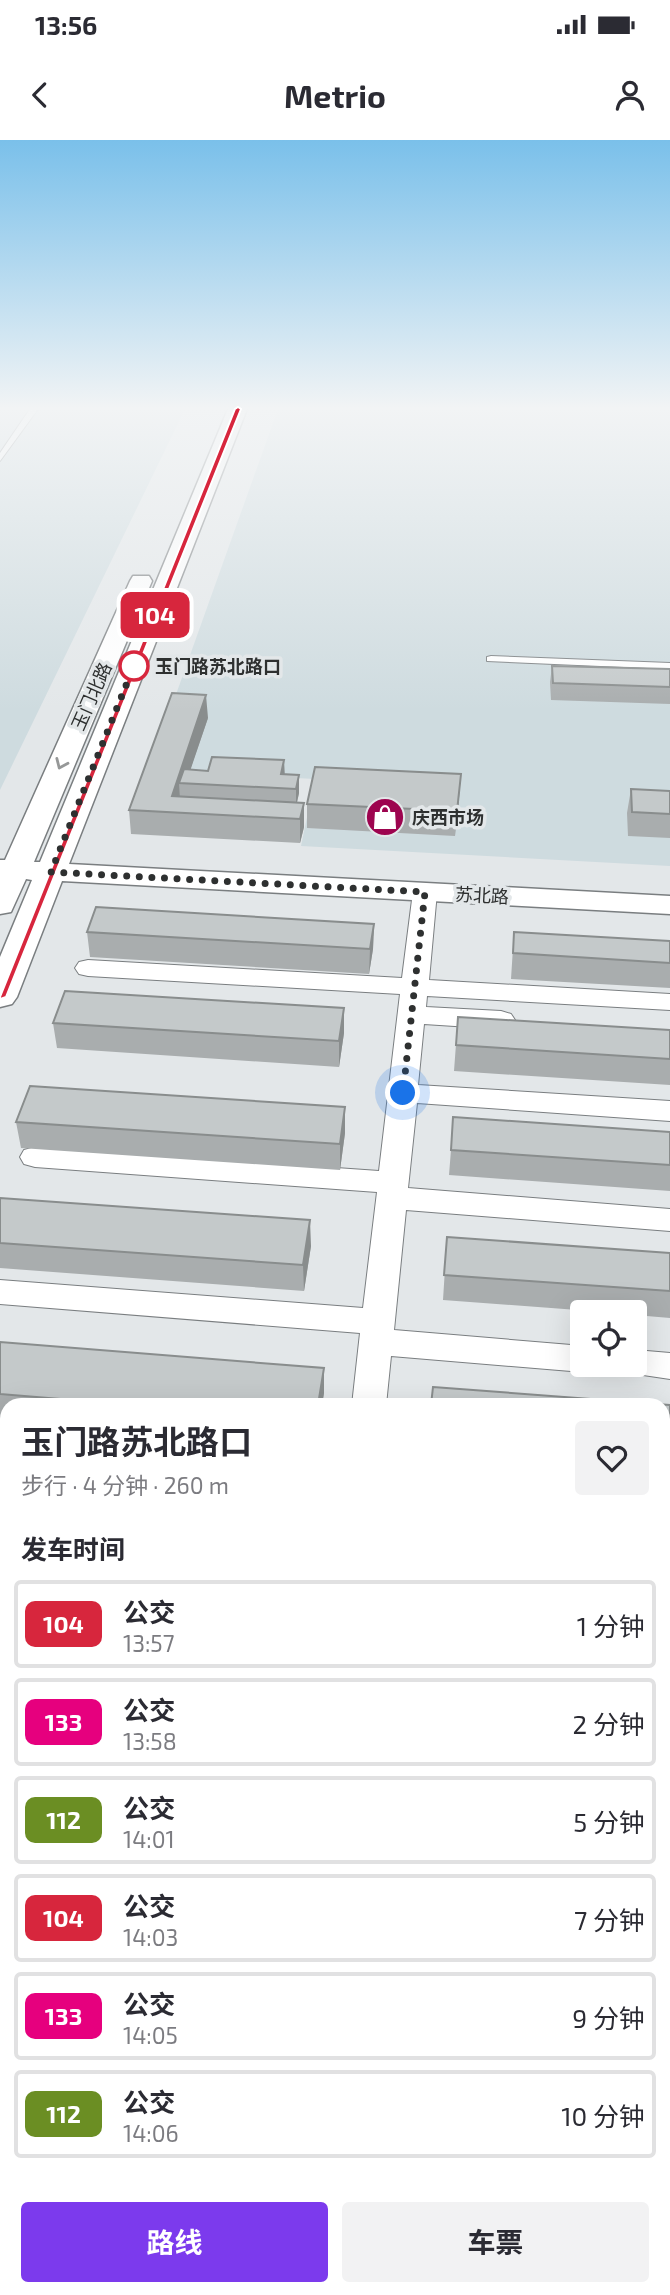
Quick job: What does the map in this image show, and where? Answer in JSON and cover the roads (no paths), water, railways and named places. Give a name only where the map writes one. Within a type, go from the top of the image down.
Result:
[{"type":"street","points":[[166,524],[172,510]]},
{"type":"street","name":"玉门北路","points":[[0,997],[197,510]]},
{"type":"street","name":"玉门北路","points":[[0,905],[9,862],[149,562]]},
{"type":"street","name":"苏北路","points":[[9,862],[670,888]]},
{"type":"street","name":"苏北路","points":[[54,864],[425,892],[670,905]]},
{"type":"street","points":[[370,1398],[425,892]]},
{"type":"street","points":[[88,968],[413,1000],[670,1002]]},
{"type":"street","points":[[413,1000],[520,1022]]},
{"type":"street","points":[[403,1093],[670,1111]]},
{"type":"street","points":[[35,1157],[670,1220]]},
{"type":"street","points":[[0,1292],[377,1332],[570,1357]]},
{"type":"street","points":[[647,1364],[670,1366]]},
{"type":"lane","points":[[491,659],[670,666]]},
{"type":"place","name":"玉门路苏北路口","points":[[134,666]]},
{"type":"place","name":"庆西市场","points":[[385,817]]}]
